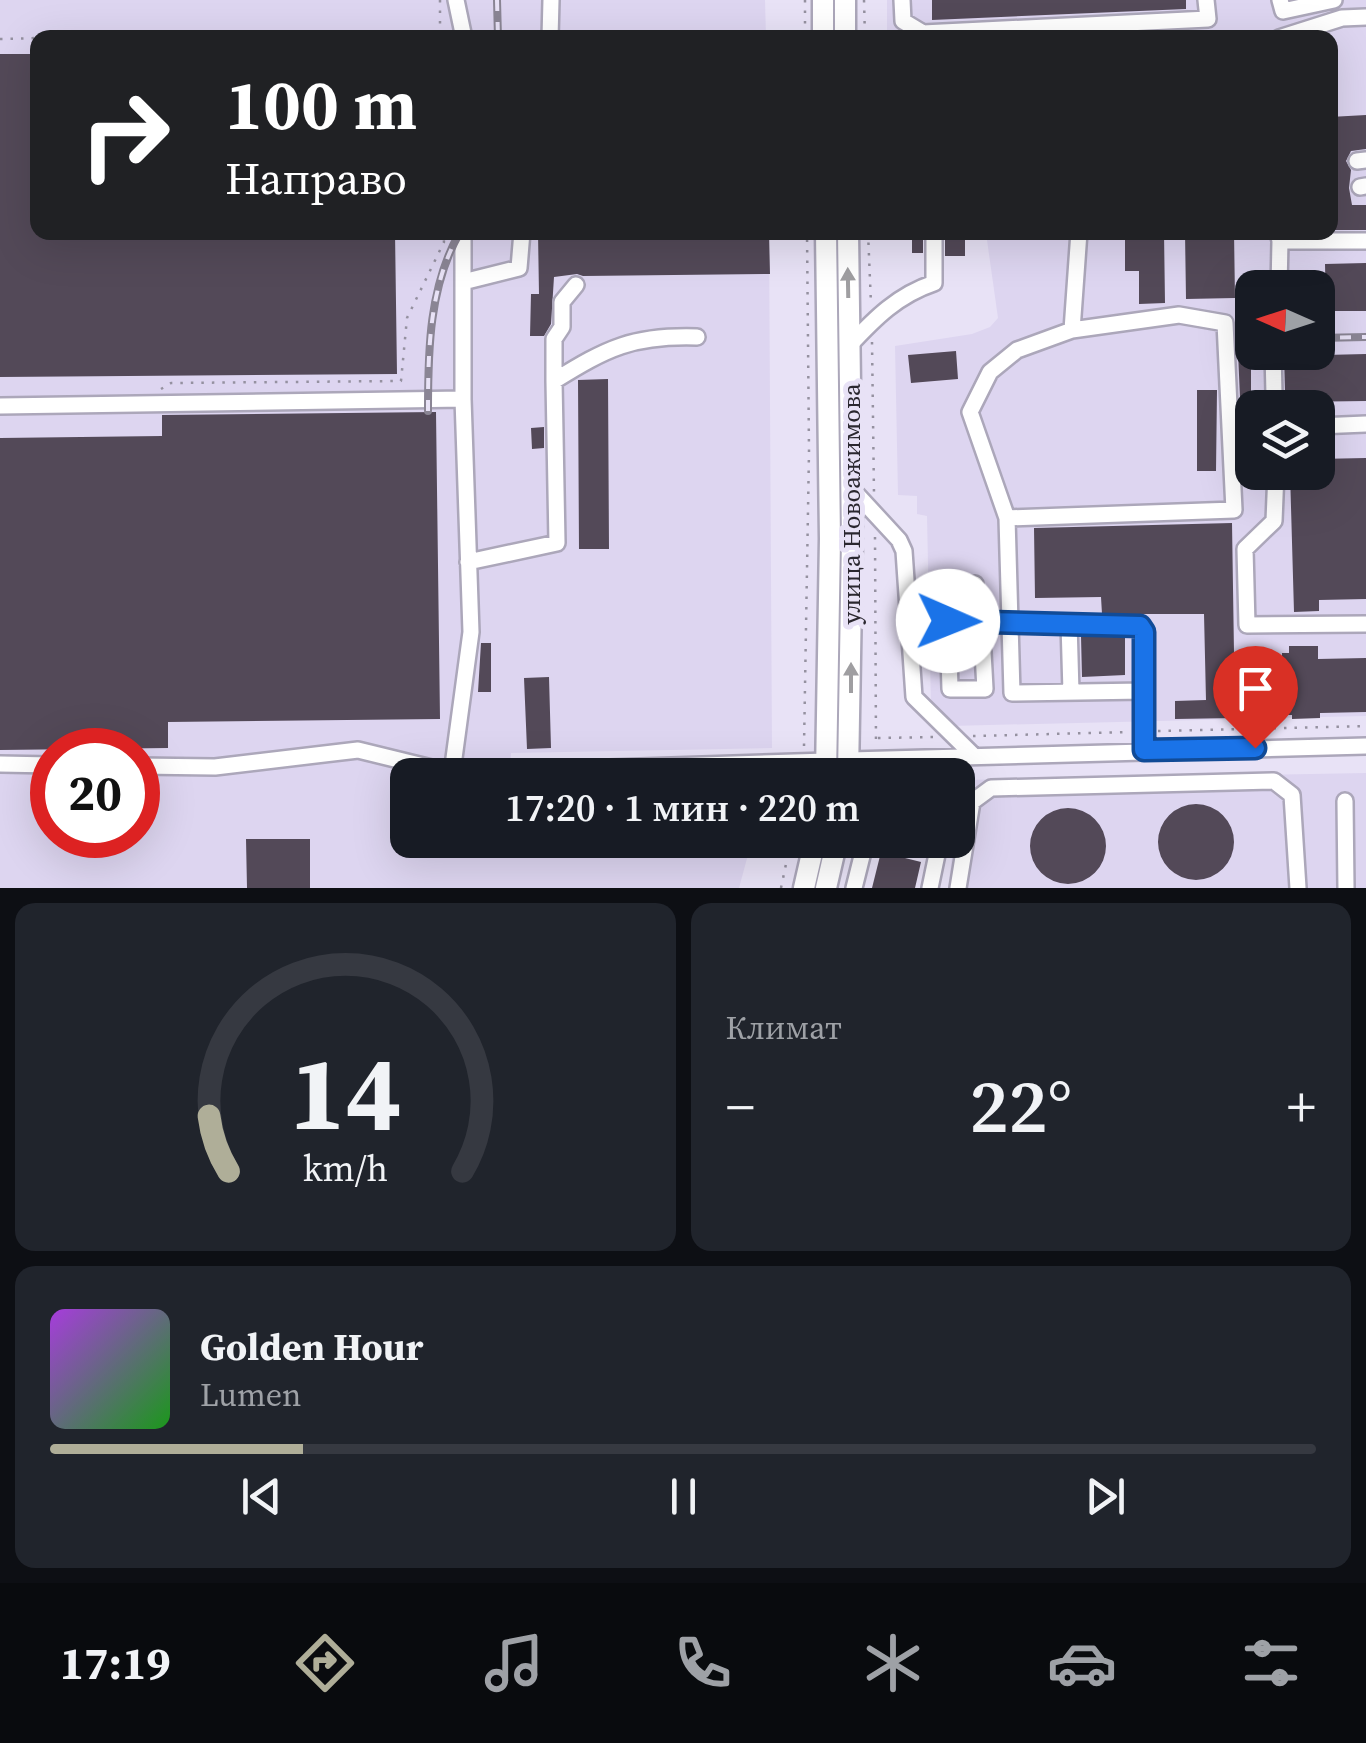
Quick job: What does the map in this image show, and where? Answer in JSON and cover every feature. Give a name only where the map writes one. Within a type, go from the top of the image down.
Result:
[{"type":"main road","points":[[822,0],[823,30]]},
{"type":"main road","points":[[844,0],[845,30]]},
{"type":"main road","name":"улица Новоажимова","points":[[826,240],[830,539],[827,758]]},
{"type":"main road","name":"улица Новоажимова","points":[[848,240],[849,758]]},
{"type":"main road","points":[[804,888],[811,858]]},
{"type":"main road","points":[[826,888],[833,858]]},
{"type":"street","points":[[456,0],[462,30]]},
{"type":"street","points":[[550,0],[550,30]]},
{"type":"street","points":[[902,0],[903,20],[918,30]]},
{"type":"street","points":[[984,30],[1208,19],[1206,0]]},
{"type":"street","points":[[1280,0],[1282,11],[1334,0]]},
{"type":"street","points":[[1304,30],[1342,18],[1366,17]]},
{"type":"street","points":[[454,758],[471,632],[463,399],[463,240]]},
{"type":"street","points":[[463,282],[518,268],[521,240]]},
{"type":"street","points":[[849,346],[871,321],[906,292],[934,283],[934,240]]},
{"type":"street","points":[[1072,330],[1078,240]]},
{"type":"street","points":[[1279,240],[1279,270]]},
{"type":"street","points":[[1338,240],[1366,241]]},
{"type":"street","points":[[468,562],[558,543],[554,339],[562,327],[562,302],[576,285]]},
{"type":"street","points":[[1007,518],[1234,510],[1225,323],[1179,314],[1072,330],[1016,350],[990,372],[970,412],[1007,518],[1012,694],[1144,691]]},
{"type":"street","points":[[554,381],[603,350],[631,342],[697,337]]},
{"type":"street","points":[[0,406],[463,399]]},
{"type":"street","points":[[1335,425],[1366,424]]},
{"type":"street","points":[[851,488],[900,540],[904,552],[914,696],[974,757]]},
{"type":"street","points":[[1275,490],[1274,522],[1245,548],[1248,625],[1366,624]]},
{"type":"street","points":[[976,584],[976,622]]},
{"type":"street","points":[[948,586],[948,652]]},
{"type":"street","points":[[948,621],[1140,626],[1144,632],[1144,750]]},
{"type":"street","points":[[1068,624],[1071,692]]},
{"type":"street","points":[[950,758],[1366,746]]},
{"type":"street","points":[[160,766],[215,767],[358,750],[391,758]]},
{"type":"street","points":[[0,764],[30,765]]},
{"type":"street","points":[[958,888],[972,802],[991,788],[1274,781],[1292,795],[1298,888]]},
{"type":"street","points":[[1345,801],[1346,888]]},
{"type":"street","points":[[854,888],[862,858]]},
{"type":"street","points":[[930,888],[936,858]]},
{"type":"path","points":[[440,0],[440,30]]},
{"type":"path","points":[[805,0],[805,30]]},
{"type":"path","points":[[864,0],[865,30]]},
{"type":"path","points":[[0,38],[30,38]]},
{"type":"path","points":[[158,390],[171,383],[401,380],[407,318],[444,240]]},
{"type":"path","points":[[804,758],[809,451],[807,240]]},
{"type":"path","points":[[876,738],[1366,726]]},
{"type":"path","points":[[781,888],[787,858]]},
{"type":"shaded area","points":[[0,0],[765,0],[766,30],[30,30],[30,240],[769,240],[772,748],[511,753],[511,758],[390,758],[390,858],[747,858],[739,888],[0,888]]},
{"type":"shaded area","points":[[887,0],[1366,0],[1366,716],[950,726],[931,708],[927,516],[917,514],[917,496],[898,495],[895,346],[972,334],[990,327],[998,318],[987,240],[1338,240],[1338,30],[887,30]]},
{"type":"shaded area","points":[[1366,773],[1366,888],[948,888],[952,858],[975,858],[975,780]]},
{"type":"building","points":[[932,0],[1186,0],[1186,9],[932,20]]},
{"type":"building","points":[[0,54],[30,54],[30,240],[395,240],[397,374],[0,377]]},
{"type":"building","points":[[1366,115],[1366,149],[1351,151],[1346,161],[1351,170],[1352,205],[1366,205],[1366,230],[1338,230],[1338,117]]},
{"type":"building","points":[[538,240],[769,240],[770,274],[554,277],[551,324],[544,336],[530,336],[531,294],[539,294]]},
{"type":"building","points":[[912,240],[923,240],[923,253],[912,253]]},
{"type":"building","points":[[945,240],[965,240],[965,256],[945,256]]},
{"type":"building","points":[[1125,240],[1164,240],[1165,303],[1139,304],[1139,271],[1125,271]]},
{"type":"building","points":[[1185,240],[1234,240],[1235,298],[1186,299]]},
{"type":"building","points":[[1366,263],[1366,311],[1335,311],[1335,270],[1325,270],[1325,264]]},
{"type":"building","points":[[956,351],[958,379],[911,383],[908,355]]},
{"type":"building","points":[[1366,354],[1366,401],[1335,401],[1335,390],[1285,390],[1284,370],[1335,370],[1335,355]]},
{"type":"building","points":[[1239,370],[1251,370],[1251,390],[1240,390]]},
{"type":"building","points":[[608,379],[609,549],[579,549],[578,380]]},
{"type":"building","points":[[1197,390],[1217,390],[1216,471],[1197,471]]},
{"type":"building","points":[[436,412],[440,719],[168,722],[168,748],[160,748],[160,728],[30,728],[30,750],[0,750],[0,438],[162,436],[162,415]]},
{"type":"building","points":[[544,427],[544,448],[532,449],[531,428]]},
{"type":"building","points":[[1366,458],[1366,599],[1319,600],[1319,611],[1294,612],[1291,490],[1335,490],[1335,459]]},
{"type":"building","points":[[1232,523],[1235,718],[1175,719],[1175,701],[1206,700],[1204,614],[1102,614],[1101,597],[1035,598],[1034,528]]},
{"type":"building","points":[[1081,636],[1125,637],[1125,675],[1082,677]]},
{"type":"building","points":[[481,643],[491,643],[491,692],[478,692]]},
{"type":"building","points":[[1289,646],[1318,646],[1318,659],[1366,658],[1366,712],[1320,713],[1320,718],[1292,719],[1292,715],[1283,715],[1282,653],[1289,653]]},
{"type":"building","points":[[549,677],[551,748],[527,749],[524,678]]},
{"type":"building","points":[[1196,804],[1223,815],[1234,842],[1223,869],[1196,880],[1169,869],[1158,842],[1169,815]]},
{"type":"building","points":[[1068,808],[1083,810],[1095,819],[1104,831],[1104,861],[1095,873],[1083,882],[1068,884],[1053,882],[1041,873],[1032,861],[1030,846],[1032,831],[1041,819],[1053,810]]},
{"type":"building","points":[[246,839],[310,839],[310,888],[247,888]]},
{"type":"building","points":[[880,858],[921,862],[915,888],[872,888]]},
{"type":"railway","points":[[497,0],[498,30]]},
{"type":"railway","points":[[428,411],[436,296],[456,240]]},
{"type":"railway","points":[[1335,338],[1366,337]]},
{"type":"route","points":[[948,621],[1140,626],[1144,632],[1144,750],[1255,748]]}]
